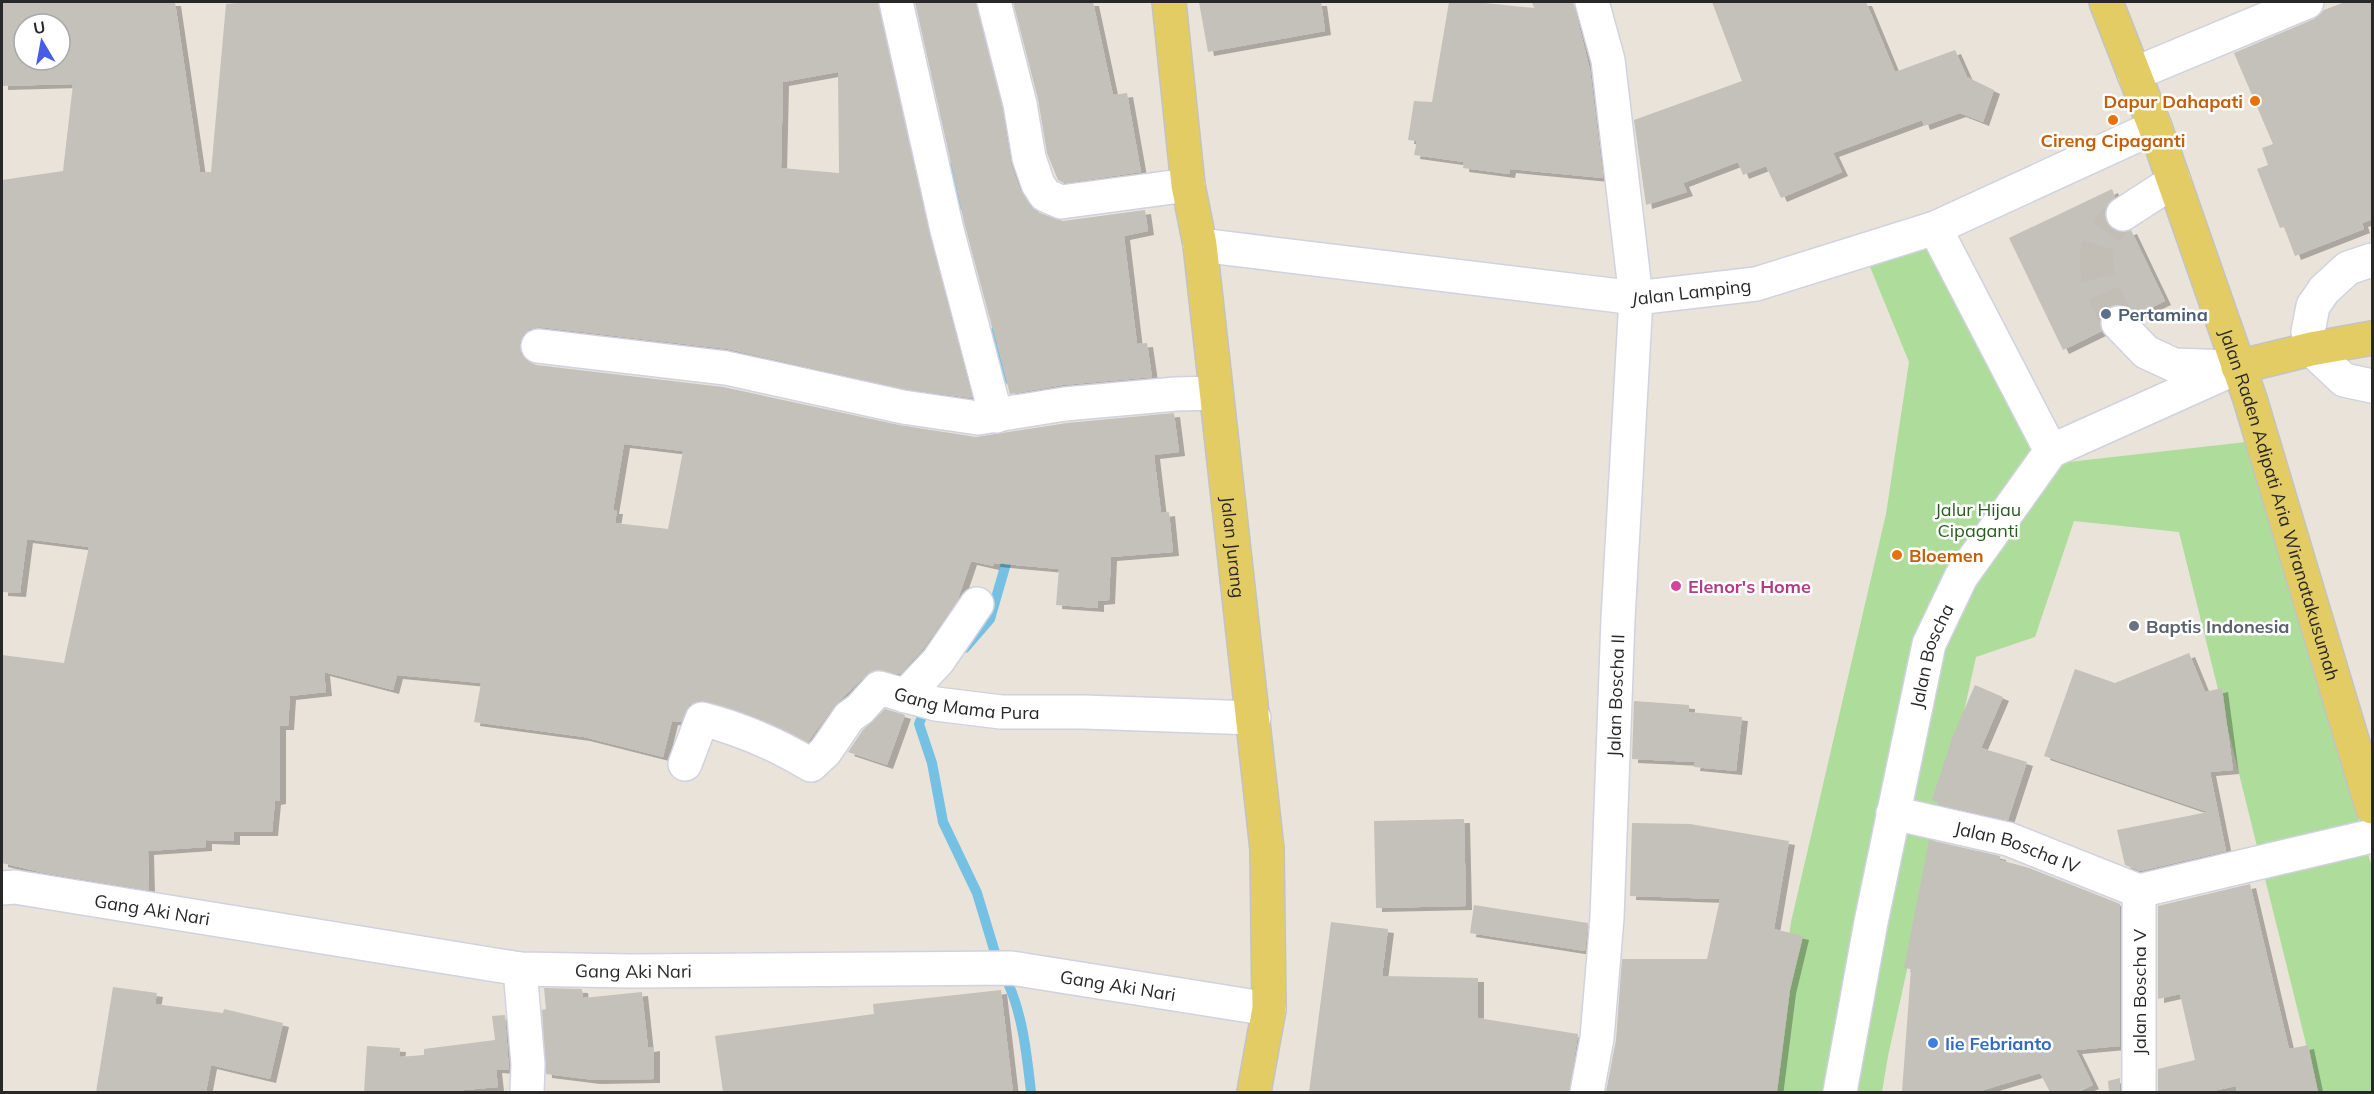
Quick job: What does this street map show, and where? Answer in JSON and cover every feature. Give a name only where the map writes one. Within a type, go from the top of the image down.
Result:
[{"type":"main road","name":"Jalan Jurang","points":[[1169,2],[1188,185],[1200,245],[1267,849],[1269,1008],[1254,1092]]},
{"type":"main road","name":"Jalan Raden Adipati Aria Wiranatakusumah","points":[[2106,2],[2155,127],[2250,399],[2373,807]]},
{"type":"main road","points":[[2238,368],[2311,349],[2373,338]]},
{"type":"street","points":[[896,2],[946,230],[996,416]]},
{"type":"street","points":[[994,2],[1020,104],[1029,159],[1038,184],[1045,195],[1061,202],[1188,185]]},
{"type":"street","name":"Jalan Boscha II","points":[[1587,1092],[1597,1038],[1607,918],[1618,630],[1636,297],[1608,60],[1592,2]]},
{"type":"street","points":[[2134,74],[2307,2]]},
{"type":"street","name":"Jalan Lamping","points":[[1200,245],[1636,297],[1756,284],[1935,228],[2155,127]]},
{"type":"street","points":[[2123,213],[2174,181]]},
{"type":"street","points":[[1935,228],[2051,451],[2238,368]]},
{"type":"street","points":[[2373,260],[2348,268],[2324,290],[2313,306],[2308,332],[2311,349],[2344,381],[2373,386]]},
{"type":"street","points":[[2118,323],[2146,352],[2174,365],[2238,368]]},
{"type":"street","points":[[538,346],[726,369],[903,407],[978,418],[1065,404],[1176,394],[1216,393]]},
{"type":"street","name":"Jalan Boscha","points":[[1840,1092],[1893,813],[1929,644],[1961,577],[2051,451]]},
{"type":"street","points":[[905,696],[938,661],[976,604]]},
{"type":"street","name":"Gang Mama Pura","points":[[685,764],[702,719],[738,729],[811,765],[825,752],[849,717],[860,709],[879,687],[936,704],[1001,712],[1254,718]]},
{"type":"street","name":"Jalan Boscha IV","points":[[1893,813],[2008,839],[2139,891]]},
{"type":"street","points":[[2139,891],[2373,836]]},
{"type":"street","name":"Gang Aki Nari","points":[[2,888],[15,887],[520,969],[630,971],[1011,968],[1269,1008]]},
{"type":"street","name":"Jalan Boscha V","points":[[2139,891],[2139,1092]]},
{"type":"street","points":[[520,969],[528,1064],[527,1092]]},
{"type":"green space","name":"Jalur Hijau Cipaganti","points":[[1932,248],[2051,464],[2255,441],[2372,868],[2372,1092],[2318,1092],[2179,532],[2074,521],[2035,637],[1976,657],[1882,1092],[1767,1092],[1791,922],[1886,514],[1909,362],[1868,262]]},
{"type":"building","points":[[2,2],[175,2],[200,172],[211,172],[226,4],[248,2],[878,2],[929,234],[972,398],[906,389],[728,349],[540,327],[530,329],[523,335],[519,344],[521,354],[527,361],[536,365],[723,387],[899,425],[976,437],[1067,423],[1174,413],[1179,452],[1154,455],[1161,513],[1169,512],[1173,552],[1111,557],[1109,600],[1098,601],[1098,608],[1056,605],[1059,569],[994,563],[993,566],[971,561],[958,599],[923,649],[900,674],[874,670],[866,675],[834,706],[808,742],[751,715],[707,701],[698,701],[689,705],[681,722],[672,721],[663,757],[584,737],[474,722],[481,683],[397,675],[393,690],[324,672],[326,692],[290,696],[288,726],[280,726],[280,800],[275,801],[272,832],[234,832],[234,841],[206,840],[206,847],[148,851],[149,890],[40,872],[2,863],[2,655],[64,663],[89,547],[27,539],[20,593],[2,592],[2,180],[63,171],[73,84],[2,86]],"holes":[[[838,72],[839,173],[781,168],[783,82]],[[624,444],[683,451],[668,529],[615,523],[617,510],[613,510]]]},
{"type":"building","points":[[915,2],[976,2],[1002,108],[1011,164],[1020,190],[1030,206],[1037,212],[1063,221],[1145,210],[1148,231],[1124,236],[1137,344],[1147,343],[1152,377],[1063,385],[1010,394],[965,226]]},
{"type":"building","points":[[1013,2],[1093,2],[1113,95],[1127,93],[1141,172],[1064,183],[1058,180],[1047,153],[1038,99]]},
{"type":"building","points":[[1199,2],[1321,2],[1325,31],[1208,52]]},
{"type":"building","points":[[1449,2],[1475,2],[1534,8],[1532,2],[1573,2],[1590,70],[1603,178],[1510,169],[1509,174],[1463,168],[1464,162],[1414,155],[1417,141],[1408,140],[1414,101],[1432,102]]},
{"type":"building","points":[[1712,2],[1866,2],[1895,72],[1955,50],[1967,77],[1994,90],[1983,122],[1960,113],[1924,126],[1922,120],[1833,153],[1842,172],[1781,198],[1766,166],[1743,175],[1738,162],[1683,183],[1687,192],[1646,205],[1634,120],[1742,81]]},
{"type":"building","points":[[2345,2],[2373,2],[2373,219],[2362,223],[2364,229],[2295,256],[2284,227],[2280,228],[2257,169],[2268,165],[2262,148],[2273,144],[2234,53],[2314,19],[2324,10]]},
{"type":"building","points":[[2112,189],[2115,197],[2106,206],[2104,214],[2107,224],[2115,231],[2123,233],[2131,230],[2165,301],[2136,315],[2124,305],[2113,305],[2100,317],[2102,331],[2063,350],[2009,238]]},
{"type":"building","points":[[2189,653],[2205,692],[2222,688],[2233,770],[2210,772],[2226,851],[2140,871],[2125,865],[2117,830],[2208,812],[2044,756],[2075,669],[2115,683]]},
{"type":"building","points":[[1975,685],[2003,697],[1981,748],[2027,762],[2008,820],[1937,804],[1932,800],[1952,738]]},
{"type":"building","points":[[1634,701],[1689,705],[1689,712],[1742,717],[1736,771],[1694,767],[1695,762],[1632,759]]},
{"type":"building","points":[[885,709],[905,715],[887,765],[848,752],[863,730]]},
{"type":"building","points":[[1464,819],[1466,906],[1376,908],[1374,821]]},
{"type":"building","points":[[1632,823],[1690,824],[1789,841],[1774,929],[1803,936],[1790,990],[1777,1092],[1606,1092],[1616,1040],[1622,959],[1707,959],[1720,899],[1630,896]]},
{"type":"building","points":[[1929,840],[2000,856],[2000,860],[2029,868],[2120,904],[2120,1046],[2076,1050],[2093,1085],[2078,1092],[2050,1092],[2040,1073],[1977,1092],[1902,1092],[1911,969],[1904,968]]},
{"type":"building","points":[[2250,884],[2289,1049],[2308,1045],[2318,1092],[2237,1092],[2236,1086],[2208,1092],[2158,1092],[2158,1069],[2195,1060],[2180,994],[2158,999],[2158,906]]},
{"type":"building","points":[[1474,905],[1588,923],[1585,951],[1470,933]]},
{"type":"building","points":[[1331,922],[1388,929],[1382,976],[1478,978],[1478,1018],[1578,1034],[1569,1092],[1309,1092]]},
{"type":"building","points":[[113,987],[157,993],[155,1004],[223,1013],[224,1009],[283,1023],[270,1079],[211,1065],[206,1092],[96,1092]]},
{"type":"building","points":[[544,988],[582,989],[583,998],[642,992],[648,1048],[654,1047],[654,1079],[594,1080],[546,1074],[542,1010],[546,1009]]},
{"type":"building","points":[[1001,990],[1013,1092],[723,1092],[715,1036],[874,1014],[873,1004]]},
{"type":"building","points":[[505,1015],[509,1070],[496,1069],[498,1087],[442,1092],[364,1092],[367,1046],[400,1048],[399,1057],[424,1055],[424,1049],[495,1040],[492,1016]]},
{"type":"building","points":[[2120,1078],[2120,1092],[2109,1092],[2108,1081]]},
{"type":"waterway","points":[[953,167],[957,208]]},
{"type":"waterway","points":[[995,332],[1002,382]]},
{"type":"waterway","points":[[965,648],[990,619],[1009,553]]},
{"type":"waterway","points":[[923,714],[919,724],[932,763],[943,822],[977,893],[996,956]]},
{"type":"waterway","points":[[1008,983],[1021,1023],[1031,1092]]},
{"type":"tunnel","points":[[2118,323],[2104,293],[2096,266],[2101,240],[2123,214]]},
{"type":"place","name":"Dapur Dahapati","points":[[2255,101]]},
{"type":"place","name":"Cireng Cipaganti","points":[[2113,120]]},
{"type":"place","name":"Pertamina","points":[[2106,314]]},
{"type":"place","name":"Bloemen","points":[[1897,555]]},
{"type":"place","name":"Elenor's Home","points":[[1676,586]]},
{"type":"place","name":"Baptis Indonesia","points":[[2134,626]]},
{"type":"place","name":"Iie Febrianto","points":[[1933,1043]]}]
